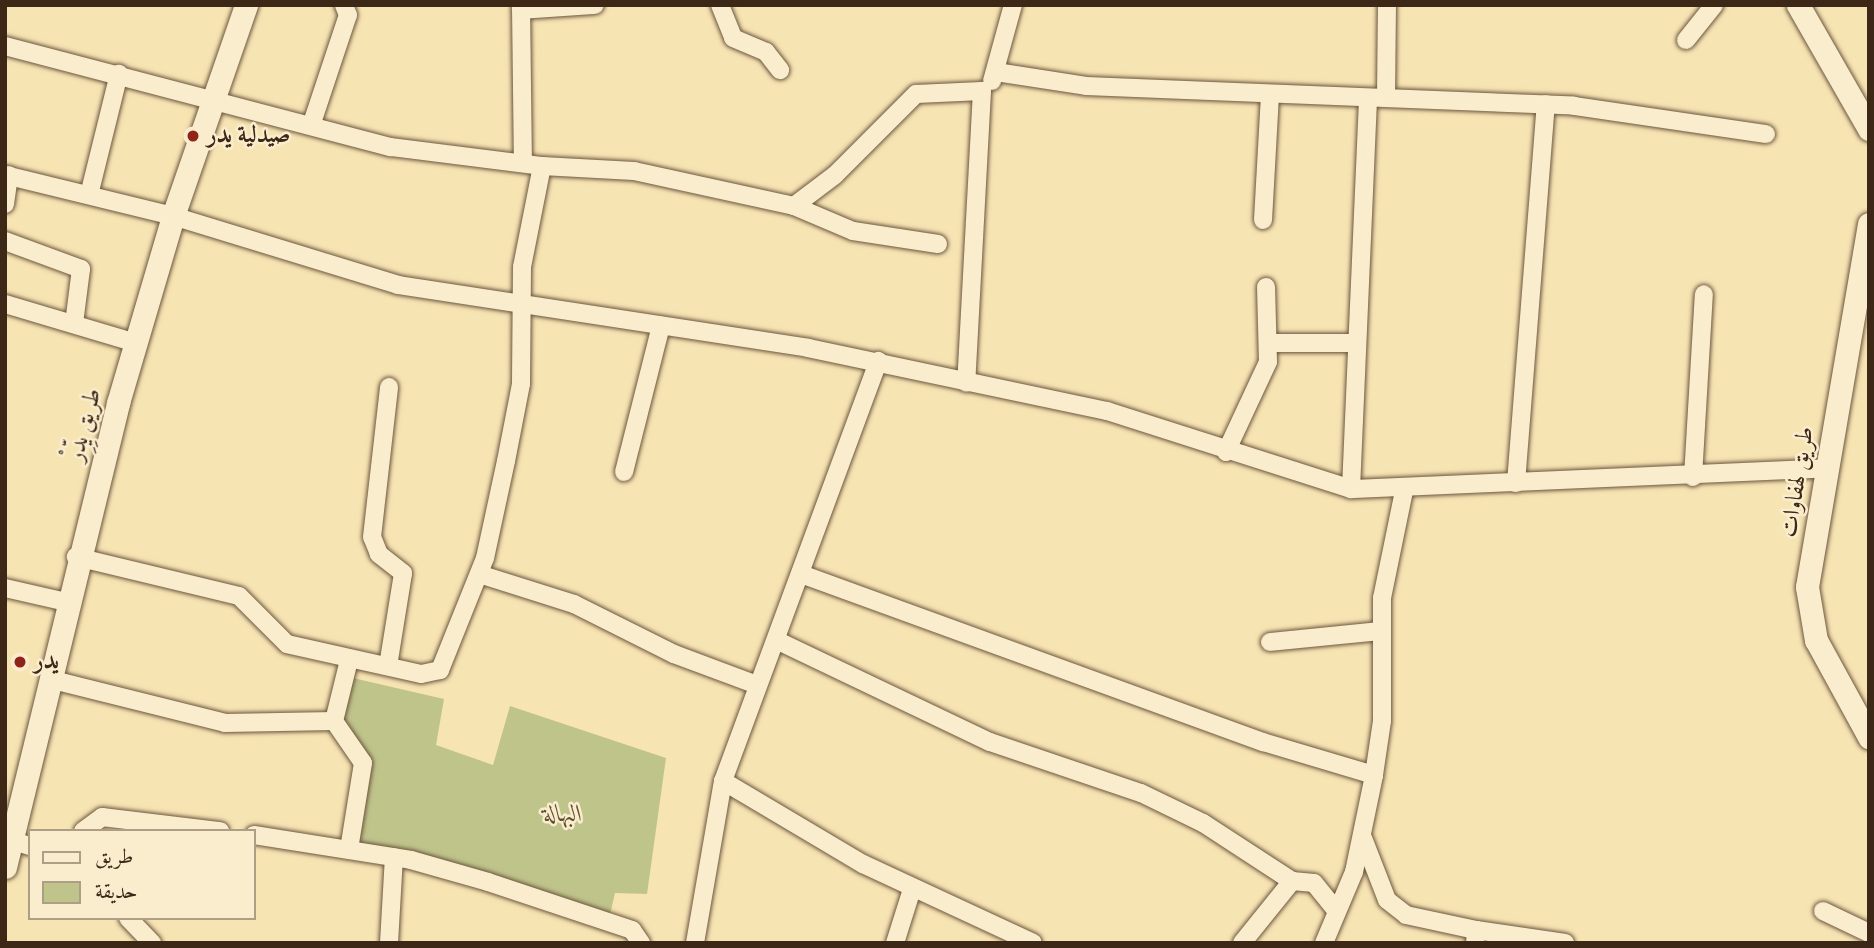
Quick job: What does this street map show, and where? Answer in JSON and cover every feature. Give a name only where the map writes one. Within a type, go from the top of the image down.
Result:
[{"type":"street","name":"طريق يِدِّرْ","points":[[5,867],[20,843],[12,806],[49,679],[76,557],[173,216],[246,5]]},
{"type":"street","points":[[311,126],[348,15],[344,5]]},
{"type":"street","points":[[523,162],[521,8],[595,5]]},
{"type":"street","points":[[720,5],[733,38],[766,52],[780,70]]},
{"type":"street","points":[[966,383],[982,91],[996,72],[1013,5]]},
{"type":"street","points":[[1351,489],[1355,342],[1387,5]]},
{"type":"street","points":[[1686,40],[1714,5]]},
{"type":"street","points":[[1798,5],[1869,129]]},
{"type":"street","points":[[5,46],[119,74],[212,103],[436,155],[542,166],[634,171],[794,206],[853,231],[938,244]]},
{"type":"street","points":[[996,72],[1086,86],[1546,104],[1766,134]]},
{"type":"street","points":[[89,195],[119,74]]},
{"type":"street","points":[[794,206],[835,175],[916,94],[982,91]]},
{"type":"street","points":[[1263,219],[1270,94]]},
{"type":"street","points":[[1516,483],[1546,104]]},
{"type":"street","points":[[76,557],[239,596],[287,644],[349,660],[429,675],[445,665],[479,574],[521,384],[520,307],[542,166]]},
{"type":"street","points":[[5,204],[7,175],[173,216],[398,285],[520,307],[878,360],[966,383],[1107,411],[1226,452],[1351,489],[1404,491],[1826,468]]},
{"type":"street","name":"طريق لهفاوات","points":[[1869,224],[1826,468],[1808,617],[1869,737]]},
{"type":"street","points":[[5,241],[81,269],[74,324]]},
{"type":"street","points":[[1226,452],[1252,408],[1269,343],[1266,287]]},
{"type":"street","points":[[1693,477],[1704,294]]},
{"type":"street","points":[[5,304],[136,343]]},
{"type":"street","points":[[624,472],[661,326]]},
{"type":"street","points":[[1269,343],[1355,342]]},
{"type":"street","points":[[695,943],[723,781],[878,360]]},
{"type":"street","points":[[388,666],[403,573],[379,554],[372,537],[389,387]]},
{"type":"street","points":[[1324,943],[1363,838],[1382,721],[1381,631],[1385,567],[1404,491]]},
{"type":"street","points":[[479,574],[574,604],[674,654],[757,685]]},
{"type":"street","points":[[801,575],[1264,742],[1374,775]]},
{"type":"street","points":[[5,588],[66,602]]},
{"type":"street","points":[[1270,642],[1381,631]]},
{"type":"street","points":[[776,640],[990,742],[1141,793],[1203,823],[1292,881],[1314,883],[1337,911]]},
{"type":"street","points":[[349,660],[334,720],[363,763],[349,849]]},
{"type":"street","points":[[49,679],[225,723],[334,720]]},
{"type":"street","points":[[723,781],[912,889],[1033,943]]},
{"type":"street","points":[[86,829],[102,817],[203,829]]},
{"type":"street","points":[[256,835],[394,857],[632,930],[641,943]]},
{"type":"street","points":[[1363,838],[1377,884],[1397,907],[1475,936],[1565,943]]},
{"type":"street","points":[[389,943],[394,857]]},
{"type":"street","points":[[1242,943],[1292,881]]},
{"type":"street","points":[[895,943],[912,889]]},
{"type":"street","points":[[1823,911],[1869,933]]},
{"type":"street","points":[[130,920],[152,943]]},
{"type":"green space","name":"البهالة","points":[[353,678],[444,699],[436,745],[493,765],[510,706],[666,758],[647,894],[615,893],[609,919],[358,846],[365,775],[340,723]]},
{"type":"place","name":"صيدلية يدر","points":[[193,136]]},
{"type":"place","name":"يدر","points":[[20,662]]}]
